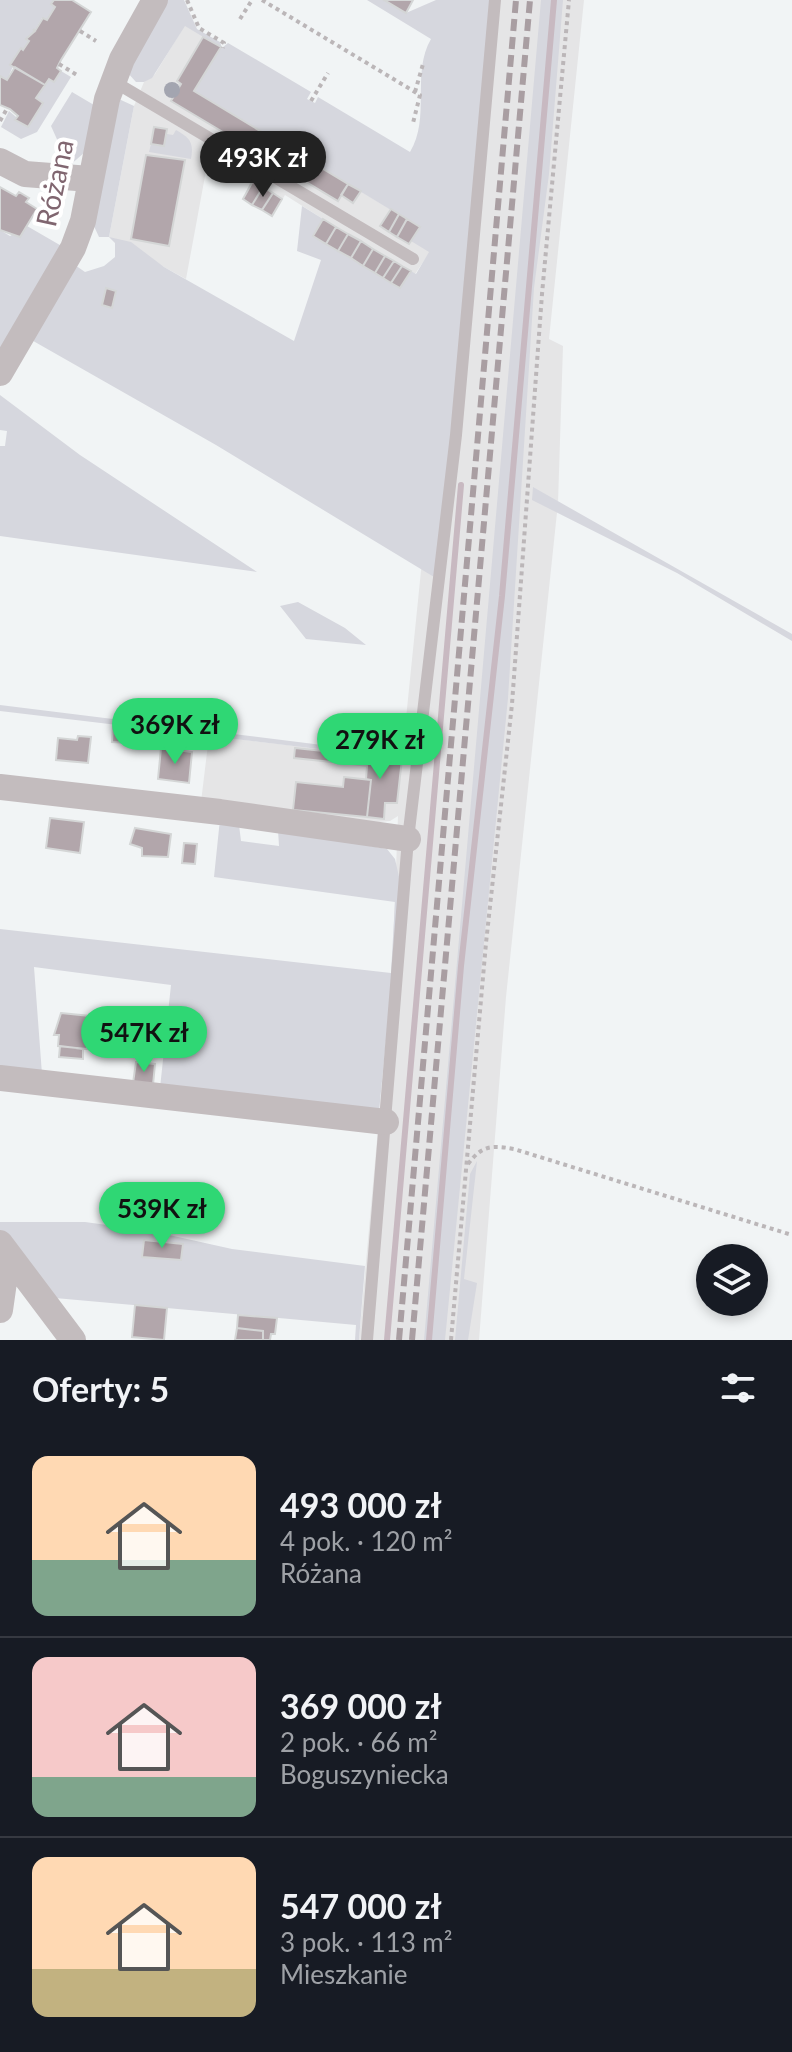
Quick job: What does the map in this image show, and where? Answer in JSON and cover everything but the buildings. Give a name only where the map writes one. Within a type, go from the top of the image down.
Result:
[{"type":"street","name":"Różana","points":[[0,373],[73,248],[83,221],[101,120],[113,81],[155,0]]},
{"type":"street","points":[[0,161],[25,174],[90,179]]},
{"type":"street","points":[[0,787],[220,812],[408,839]]},
{"type":"street","points":[[0,1078],[386,1122]]},
{"type":"street","points":[[0,1310],[7,1253]]},
{"type":"street","points":[[7,1253],[73,1340]]},
{"type":"lane","points":[[367,1340],[408,839],[456,435],[495,0]]},
{"type":"lane","points":[[113,81],[413,259]]},
{"type":"path","points":[[187,0],[199,28],[224,43],[223,48]]},
{"type":"path","points":[[240,19],[252,0]]},
{"type":"path","points":[[262,0],[420,95],[413,123]]},
{"type":"path","points":[[451,1340],[512,704],[542,294],[569,0]]},
{"type":"path","points":[[80,31],[96,41]]},
{"type":"path","points":[[59,64],[77,75]]},
{"type":"path","points":[[415,92],[423,64]]},
{"type":"path","points":[[311,101],[328,73]]},
{"type":"path","points":[[0,121],[8,107]]},
{"type":"path","points":[[466,1166],[479,1150],[493,1145],[514,1149],[792,1235]]},
{"type":"shaded area","points":[[0,0],[54,0],[51,4],[55,7],[47,20],[42,18],[23,50],[21,48],[7,80],[0,76]]},
{"type":"shaded area","points":[[167,0],[184,0],[197,29],[220,42],[222,48],[228,43],[311,92],[307,99],[315,103],[318,97],[410,152],[419,125],[422,66],[431,39],[367,0],[384,0],[406,13],[436,0],[490,0],[451,434],[434,577],[216,445],[28,338],[72,263],[85,272],[104,266],[115,257],[115,243],[109,237],[131,242],[164,267],[294,341],[321,260],[297,251],[302,206],[323,219],[314,236],[400,288],[411,271],[416,274],[429,252],[411,241],[419,227],[194,91],[220,47],[185,26],[152,78],[136,82],[127,72]]},
{"type":"shaded area","points":[[479,0],[584,0],[549,339],[563,346],[558,503],[506,997],[479,1340],[359,1340],[392,973],[398,816],[390,821],[355,824],[201,802],[209,736],[402,758]]},
{"type":"shaded area","points":[[541,0],[563,0],[549,174],[534,288],[508,698],[445,1340],[424,1340]]},
{"type":"shaded area","points":[[185,25],[221,47],[194,92],[420,227],[430,252],[415,274],[411,271],[400,288],[313,236],[323,219],[285,195],[272,216],[243,199],[253,176],[215,154],[208,160],[186,279],[109,237],[134,106],[144,82],[155,74]]},
{"type":"shaded area","points":[[61,71],[71,77],[37,132],[21,139],[1,127],[9,111],[28,127],[43,103],[36,98],[49,79],[54,82]]},
{"type":"shaded area","points":[[72,92],[94,105],[85,152],[69,166],[51,126]]},
{"type":"shaded area","points":[[121,100],[134,106],[109,237],[99,237],[93,224],[118,101]]},
{"type":"shaded area","points":[[176,130],[190,141],[191,159],[149,152],[151,144],[164,146],[167,134],[173,135]]},
{"type":"shaded area","points":[[27,226],[65,248],[0,360],[0,230],[10,236]]},
{"type":"shaded area","points":[[0,395],[80,455],[257,572],[0,536],[0,446],[5,446],[7,431],[0,430]]},
{"type":"shaded area","points":[[533,487],[792,634],[792,641],[677,573],[532,500]]},
{"type":"shaded area","points":[[298,602],[345,628],[366,645],[306,639],[280,606]]},
{"type":"shaded area","points":[[0,705],[410,756],[402,759],[0,711]]},
{"type":"shaded area","points":[[220,819],[239,825],[241,841],[279,846],[278,830],[387,849],[395,859],[401,886],[379,1112],[160,1088],[171,985],[34,967],[42,1074],[0,1071],[0,929],[391,973],[395,902],[214,877]]},
{"type":"shaded area","points":[[477,1161],[464,1279],[477,1283],[468,1340],[455,1340],[470,1174]]},
{"type":"shaded area","points":[[0,1222],[85,1222],[151,1231],[232,1249],[365,1266],[359,1340],[355,1340],[356,1325],[55,1298],[0,1231]]},
{"type":"waterway","points":[[429,1340],[461,966],[502,596],[554,0]]},
{"type":"waterway","points":[[387,1340],[461,485]]},
{"type":"railway","points":[[399,1340],[516,0]]},
{"type":"railway","points":[[412,1340],[530,0]]}]
